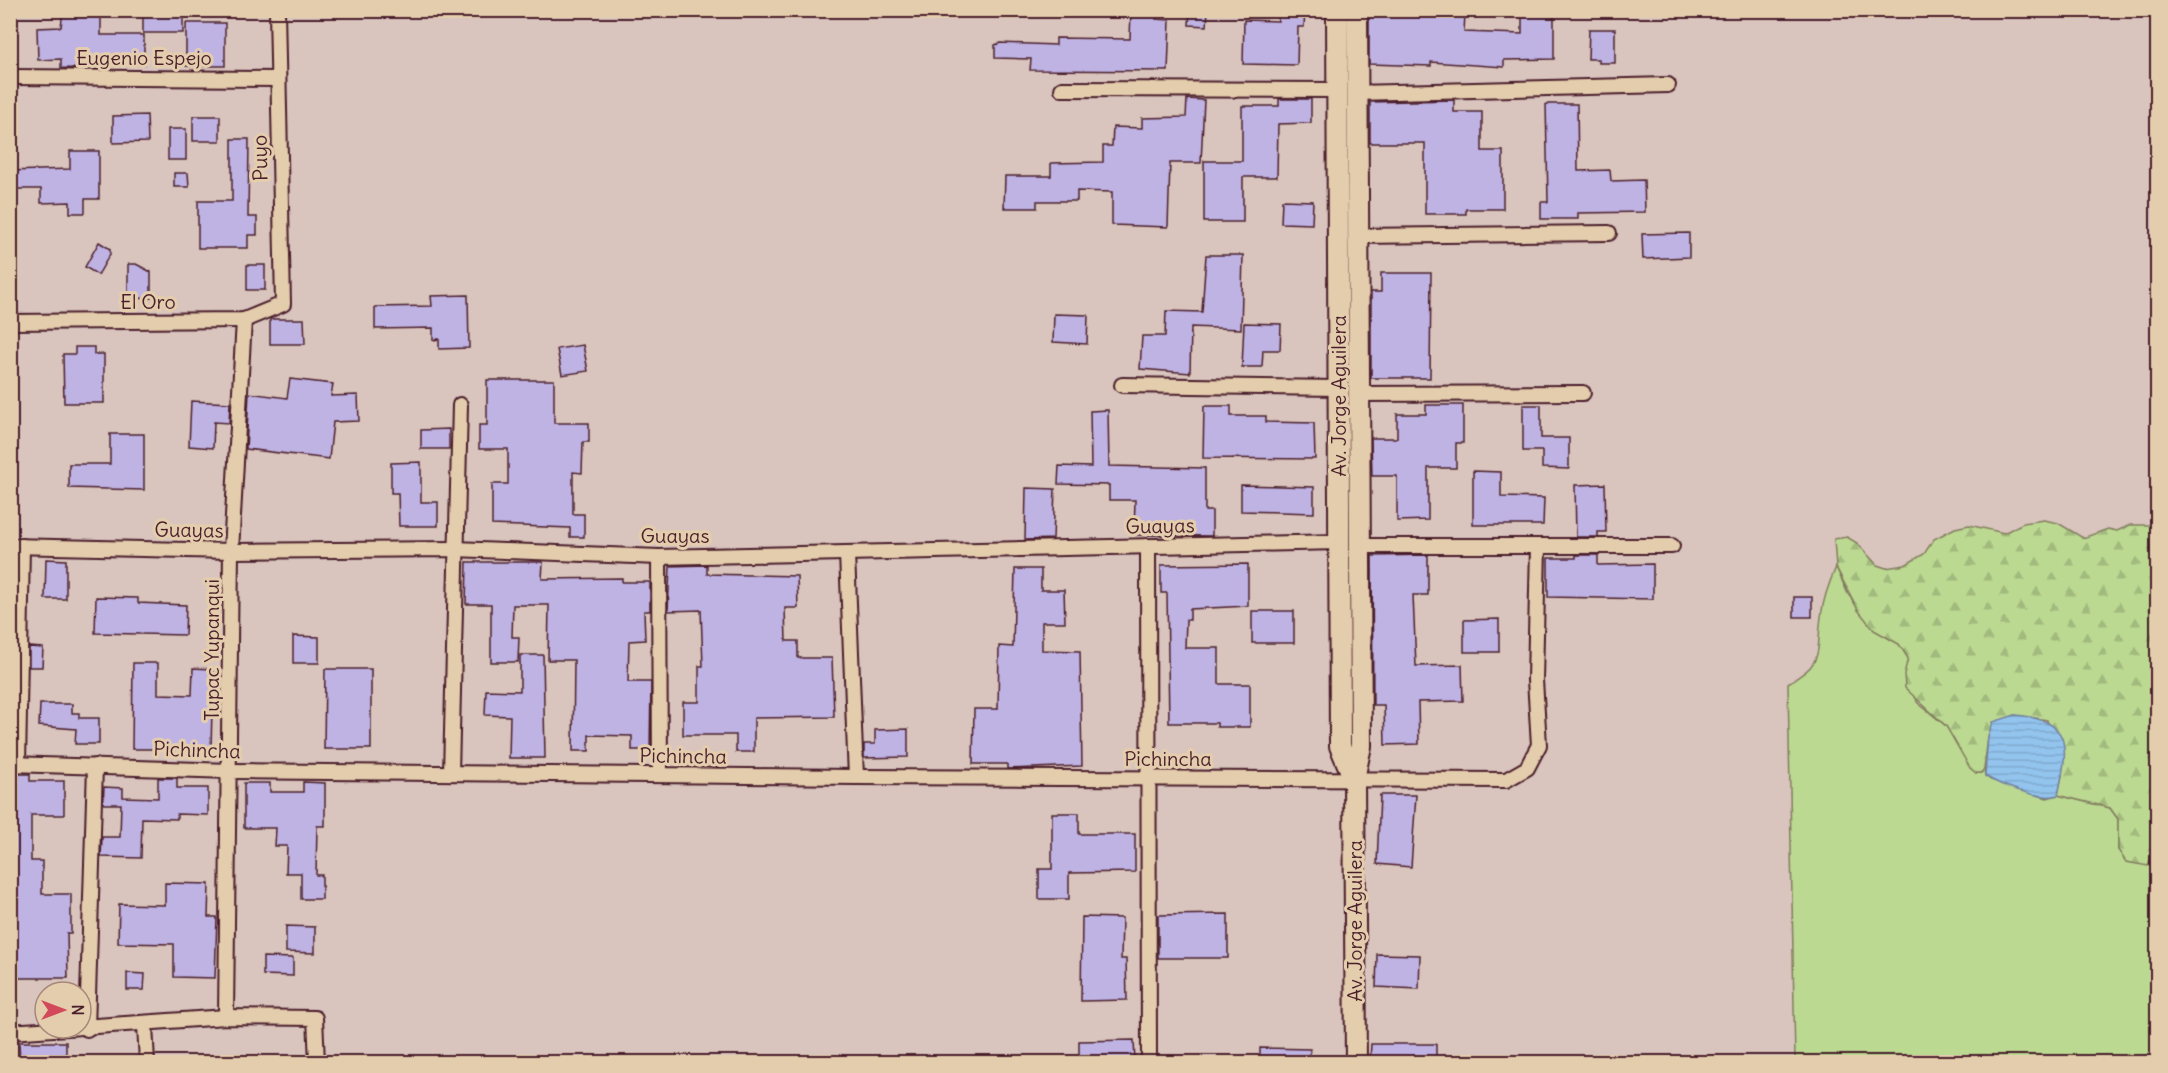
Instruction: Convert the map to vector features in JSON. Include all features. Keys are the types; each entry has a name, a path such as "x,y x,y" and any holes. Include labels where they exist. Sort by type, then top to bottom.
{"street":[{"name":"Puyo","path":"277,10 283,304"},
{"name":"Av. Jorge Aguilera","path":"1337,10 1335,90 1340,747 1354,779"},
{"name":"Av. Jorge Aguilera","path":"1356,1062 1354,779 1361,746 1357,10"},
{"name":"Eugenio Espejo","path":"10,77 277,79"},
{"path":"1356,93 1668,85"},
{"path":"1062,89 1335,90"},
{"path":"1357,236 1609,232"},
{"name":"El Oro","path":"10,322 244,320 283,304"},
{"name":"Tupac Yupanqui","path":"226,1017 231,771 231,551 244,320"},
{"path":"1122,385 1339,387"},
{"path":"1358,394 1583,393"},
{"path":"451,773 460,405"},
{"name":"Guayas","path":"16,546 231,551 455,549 659,556 847,554 1339,542"},
{"path":"14,764 16,546"},
{"path":"1148,546 1149,1062"},
{"path":"1360,546 1672,546"},
{"name":"Pichincha","path":"14,764 231,771 1506,780 1521,774 1533,762 1539,736 1535,680 1538,546"},
{"path":"847,554 856,777"},
{"path":"659,556 660,775"},
{"path":"88,980 95,766"},
{"path":"93,1028 226,1017 315,1018 317,1062"},
{"path":"145,1024 147,1062"},
{"path":"10,1032 33,1031"}],"green space":[{"path":"2044,520 2058,523 2083,538 2108,529 2117,531 2130,525 2157,525 2158,838 2148,866 2126,862 2118,850 2118,819 2110,808 2058,795 2062,775 2047,720 2015,715 1988,737 1984,769 1981,773 1976,773 1970,768 1946,726 1905,688 1904,674 1908,658 1899,644 1874,630 1858,610 1836,567 1834,539 1847,537 1857,543 1877,565 1886,568 1905,565 1924,554 1934,539 1955,528 1969,525 2004,533 2023,523"},
{"path":"1836,567 1848,594 1874,630 1899,644 1908,658 1917,702 1946,726 1976,773 1981,773 1984,769 1985,776 1991,780 2047,798 2058,795 2110,808 2118,819 2118,850 2151,860 2157,838 2157,1062 1795,1062 1788,683 1808,669 1816,656 1823,604"}],"water":[{"path":"2015,715 2048,723 2057,730 2062,739 2064,763 2058,795 2032,794 2010,788 1985,776 1988,737 1993,722"}],"building":[{"path":"63,10 101,10 101,35 144,35 144,64 107,64 107,69 61,68 61,59 38,60 37,28 61,27"},
{"path":"143,10 183,10 183,33 143,33"},
{"path":"1131,10 1156,12 1156,19 1170,20 1168,71 1030,70 1031,59 995,58 995,45 1000,43 1056,45 1056,38 1130,39"},
{"path":"1190,10 1208,10 1207,26 1189,25"},
{"path":"1278,10 1305,10 1304,27 1298,27 1297,65 1243,64 1244,20 1278,21"},
{"path":"1369,10 1428,10 1428,13 1465,14 1464,32 1522,34 1522,15 1554,15 1554,59 1504,60 1504,67 1431,62 1431,66 1369,64"},
{"path":"186,23 225,23 225,66 186,66"},
{"path":"1589,29 1615,29 1615,63 1599,63 1599,59 1588,59"},
{"path":"1187,99 1204,100 1201,163 1170,163 1168,227 1112,225 1112,192 1077,191 1077,201 1037,201 1037,208 1004,208 1005,176 1051,176 1051,163 1103,162 1103,146 1112,146 1113,127 1142,128 1142,118 1186,117"},
{"path":"1279,99 1311,99 1311,123 1278,124 1277,177 1243,177 1243,222 1204,222 1204,161 1242,161 1242,106 1279,106"},
{"path":"1454,100 1454,112 1482,112 1482,151 1503,151 1503,209 1466,209 1466,214 1425,214 1425,143 1370,143 1370,102"},
{"path":"1546,104 1577,104 1578,171 1610,170 1611,181 1644,180 1645,212 1578,213 1578,219 1541,219 1541,202 1548,202"},
{"path":"147,115 148,142 113,143 113,116"},
{"path":"193,116 220,116 220,141 193,141"},
{"path":"168,129 186,129 186,160 168,160"},
{"path":"232,139 249,139 248,217 257,217 257,235 248,235 248,248 198,248 198,201 232,201"},
{"path":"70,151 99,151 99,199 85,199 85,213 70,213 70,202 41,203 41,189 10,189 10,171 70,169"},
{"path":"174,173 188,173 189,187 174,187"},
{"path":"1282,200 1313,201 1312,224 1281,223"},
{"path":"1689,233 1689,257 1643,259 1642,234"},
{"path":"99,242 110,249 110,254 98,275 85,267"},
{"path":"1206,255 1243,255 1241,329 1191,327 1190,373 1140,369 1142,336 1165,336 1166,311 1202,312"},
{"path":"128,264 136,264 151,272 151,298 128,299"},
{"path":"247,265 265,265 265,290 247,290"},
{"path":"1381,273 1431,273 1430,378 1371,378 1371,292 1381,292"},
{"path":"468,295 469,348 439,349 439,339 433,340 433,328 375,329 375,307 432,306 431,296"},
{"path":"1054,314 1088,315 1087,344 1053,342"},
{"path":"270,319 304,319 305,344 270,344"},
{"path":"1244,323 1281,324 1280,350 1263,350 1262,367 1242,367"},
{"path":"583,345 588,371 562,375 557,349"},
{"path":"75,347 94,347 94,354 104,354 104,403 64,403 63,354 75,354"},
{"path":"290,379 333,384 331,396 358,395 359,421 333,422 329,459 246,449 249,393 287,398"},
{"path":"487,380 554,380 554,423 589,423 589,442 583,442 582,473 573,472 573,514 584,514 584,537 570,537 570,528 492,525 492,484 508,484 508,449 479,449 479,425 487,425"},
{"path":"191,401 230,403 229,423 214,422 213,448 189,446"},
{"path":"1426,405 1463,405 1463,443 1456,443 1456,468 1428,468 1428,520 1397,521 1397,476 1372,476 1371,438 1397,438 1397,414 1426,414"},
{"path":"1523,405 1541,405 1541,438 1569,438 1569,469 1542,468 1542,451 1523,451"},
{"path":"1204,406 1231,406 1231,416 1266,416 1266,422 1314,423 1315,459 1203,458"},
{"path":"1108,410 1109,466 1205,468 1205,511 1212,511 1212,536 1134,535 1135,500 1109,500 1109,485 1058,484 1059,466 1091,467 1090,411"},
{"path":"449,429 449,449 421,449 421,430"},
{"path":"110,434 144,434 144,490 69,488 69,464 110,464"},
{"path":"421,462 421,502 438,502 438,526 399,526 398,493 391,493 391,463"},
{"path":"1473,471 1501,472 1501,497 1544,498 1543,525 1473,525"},
{"path":"1605,484 1606,532 1598,532 1598,537 1576,537 1575,485"},
{"path":"1241,485 1314,487 1314,513 1241,511"},
{"path":"1026,488 1055,489 1053,539 1025,540"},
{"path":"1428,555 1428,595 1413,595 1416,666 1462,665 1463,701 1418,702 1419,744 1385,745 1384,705 1373,705 1372,556"},
{"path":"1576,555 1598,555 1598,565 1653,564 1653,599 1548,597 1548,558 1576,558"},
{"path":"46,559 66,560 66,599 45,599"},
{"path":"467,562 543,562 542,579 622,578 622,582 650,582 650,611 644,611 645,640 629,641 628,682 651,682 650,750 632,750 632,736 589,735 589,751 573,751 574,660 548,660 549,605 513,605 512,637 519,637 518,662 491,662 491,604 466,604"},
{"path":"1248,564 1248,606 1190,609 1190,620 1186,620 1185,648 1219,648 1219,684 1250,684 1250,727 1217,727 1217,723 1169,723 1167,593 1161,593 1161,565"},
{"path":"707,565 707,574 797,576 798,608 785,608 786,641 798,641 798,658 832,658 834,717 754,718 754,752 736,752 736,735 683,735 683,702 699,702 699,666 703,666 701,610 668,611 670,566"},
{"path":"1015,569 1041,569 1041,590 1064,590 1065,622 1042,622 1042,650 1080,651 1082,766 1007,769 1007,764 973,764 974,709 998,709 999,646 1013,647"},
{"path":"96,597 138,598 138,603 186,605 185,635 95,633"},
{"path":"1794,597 1812,597 1812,617 1794,617"},
{"path":"1252,611 1294,611 1294,643 1252,643"},
{"path":"1499,619 1499,652 1464,652 1464,620"},
{"path":"293,636 319,637 319,663 293,663"},
{"path":"29,647 43,648 42,667 29,667"},
{"path":"520,655 543,655 545,758 509,758 510,716 485,715 486,690 520,691"},
{"path":"133,663 158,663 158,694 192,695 193,668 213,669 211,749 132,749"},
{"path":"325,669 371,669 371,749 324,749"},
{"path":"40,704 72,704 72,713 79,713 79,718 99,718 99,744 75,744 76,729 39,726"},
{"path":"908,729 908,757 864,758 864,744 875,744 875,730"},
{"path":"10,774 30,774 30,781 64,781 64,815 31,815 31,861 42,861 42,894 71,894 71,933 67,933 68,978 10,978"},
{"path":"158,778 177,778 177,788 208,788 208,815 177,814 177,819 142,818 141,858 101,857 102,837 120,837 121,804 103,804 104,787 123,788 123,797 158,798"},
{"path":"303,782 325,783 325,826 317,826 316,875 322,875 322,899 301,899 301,873 286,873 287,846 275,846 276,828 244,828 244,783 270,783 270,792 303,792"},
{"path":"1380,795 1416,795 1411,867 1377,864"},
{"path":"1052,813 1079,813 1079,834 1135,834 1135,872 1069,873 1069,899 1039,899 1039,869 1052,869"},
{"path":"165,883 209,884 208,917 217,917 215,978 174,977 174,944 118,943 119,904 165,905"},
{"path":"1228,914 1228,958 1158,958 1158,915"},
{"path":"1082,917 1122,918 1121,959 1126,959 1127,1000 1081,1001"},
{"path":"286,926 315,927 315,953 286,952"},
{"path":"1377,954 1420,955 1419,989 1376,987"},
{"path":"263,957 293,958 293,976 263,975"},
{"path":"127,973 145,974 144,990 127,990"},
{"path":"1134,1040 1135,1062 1079,1062 1079,1041"},
{"path":"19,1042 66,1042 66,1062 20,1062"},
{"path":"1371,1044 1436,1044 1436,1062 1370,1062"},
{"path":"1260,1048 1310,1049 1310,1062 1260,1062"}]}
